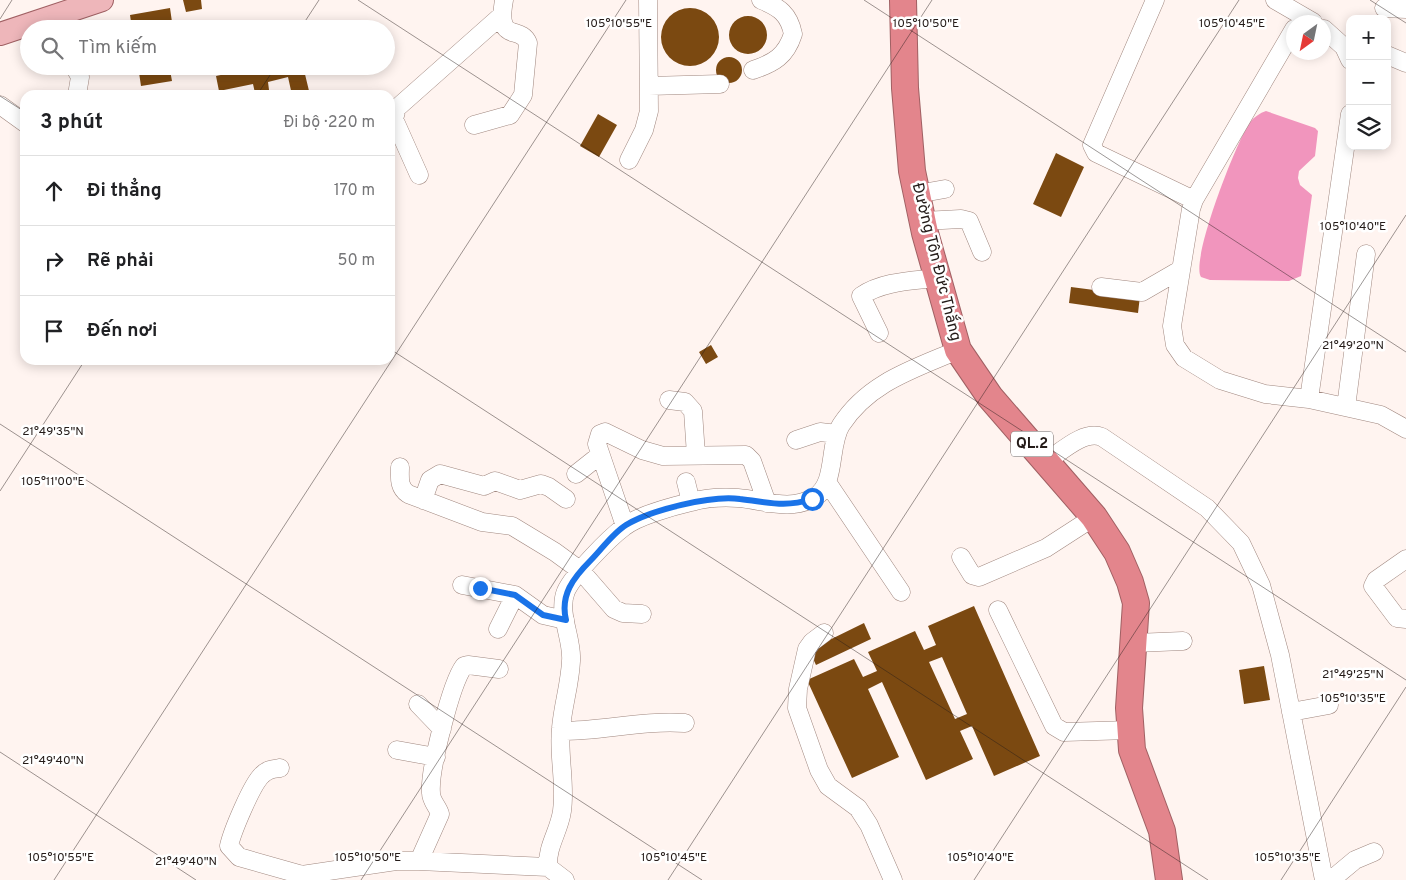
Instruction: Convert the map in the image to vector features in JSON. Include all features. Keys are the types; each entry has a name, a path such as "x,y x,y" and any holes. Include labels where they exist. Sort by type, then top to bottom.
{"highway":[{"name":"Đường Tôn Đức Thắng","path":"903,0 905,88 912,171 922,221 958,350 990,397 1094,517 1118,552 1130,582 1136,602 1130,730 1132,750 1162,831 1168,880"}],"main road":[{"path":"42,20 102,0"},
{"path":"0,34 20,27"}],"street":[{"path":"629,160 644,130 649,112 648,0"},
{"path":"753,70 772,64 782,56 793,34 786,14 761,0"},
{"path":"1155,0 1092,144 1096,153 1194,200"},
{"path":"1282,2 1294,15"},
{"path":"474,125 510,115 524,95 527,40 506,28 503,7"},
{"path":"395,115 397,108 503,7"},
{"path":"1384,9 1406,9"},
{"path":"1331,34 1346,45"},
{"path":"1286,47 1194,200 1180,270 1172,326 1175,345 1184,358 1220,380 1265,394 1309,399 1381,415 1406,429"},
{"path":"1391,57 1406,63"},
{"path":"78,90 79,75"},
{"path":"649,86 720,84"},
{"path":"0,105 20,119"},
{"path":"395,121 419,175"},
{"path":"1309,399 1346,142"},
{"path":"917,194 945,190"},
{"path":"922,221 961,219 969,221 982,252"},
{"path":"1346,407 1366,254"},
{"path":"1101,287 1142,292 1180,270"},
{"path":"879,333 862,296 872,289 891,284 937,278"},
{"path":"548,867 548,850 557,836 562,807 561,731 572,651 564,598 581,571 625,526 691,502 718,498 739,498 767,503 788,504 812,499 822,493 827,482 837,434 855,406 882,383 902,372 958,350"},
{"path":"669,400 685,402 693,411 696,455"},
{"path":"625,526 600,455 598,439 605,432 650,453 663,456 746,455 752,461 767,503"},
{"path":"796,440 820,432 837,434"},
{"path":"1047,461 1085,436 1094,434 1102,437 1207,508 1241,543 1261,585 1280,655 1324,880"},
{"path":"576,474 600,455"},
{"path":"400,467 402,490 482,522 512,526 555,552 581,571 614,609 623,613 642,614"},
{"path":"423,500 428,484 440,474 484,486 495,481 520,490 541,484 566,500"},
{"path":"686,482 691,502"},
{"path":"827,482 901,592"},
{"path":"961,557 972,575 979,577 1046,548 1094,517"},
{"path":"1406,559 1376,580 1374,586 1397,618 1406,619"},
{"path":"462,585 515,595 543,615 566,620"},
{"path":"498,629 515,595"},
{"path":"998,610 1054,726 1064,732 1130,730"},
{"path":"824,634 812,642 807,649 798,689 797,708 819,770 828,786 858,808 870,825 893,880"},
{"path":"1135,643 1183,641"},
{"path":"418,861 440,814 430,791 442,728 458,676 464,666 473,665 499,668"},
{"path":"418,704 442,728"},
{"path":"1291,712 1329,705"},
{"path":"561,731 619,728 658,721 685,723"},
{"path":"397,750 436,758"},
{"path":"280,768 268,770 261,776 248,797 230,842 229,846 234,854 244,859 308,875 396,861 548,867 566,880"},
{"path":"1331,880 1354,860 1374,852"}],"shaded area":[{"path":"1266,111 1315,128 1318,131 1315,156 1299,171 1298,178 1300,185 1312,195 1301,276 1289,281 1210,280 1201,277 1199,266 1208,225 1235,151 1250,122 1257,115"}],"building":[{"path":"183,0 201,0 202,9 186,12"},
{"path":"170,8 172,20 131,20 130,15"},
{"path":"690,8 701,10 714,21 719,37 717,48 706,61 690,66 679,64 666,53 661,37 663,26 674,13"},
{"path":"748,16 761,22 767,35 761,48 748,54 735,48 729,35 735,22"},
{"path":"729,57 738,61 742,70 738,79 729,83 720,79 716,70 720,61"},
{"path":"139,75 171,75 172,81 141,86"},
{"path":"305,75 309,90 291,90 288,77 268,82 269,90 254,90 253,84 219,90 216,76"},
{"path":"598,114 617,125 599,157 580,146"},
{"path":"1056,153 1084,167 1061,217 1033,204"},
{"path":"1071,287 1140,296 1138,313 1069,303"},
{"path":"711,345 718,357 706,364 699,352"},
{"path":"974,606 1040,756 994,776 972,726 960,731 973,759 926,780 882,682 868,689 899,757 852,778 807,680 854,659 863,677 877,671 868,652 915,631 924,650 936,645 928,626","holes":["942,657 967,714 955,719 929,662"]},
{"path":"864,623 871,639 816,665 809,650"},
{"path":"1264,666 1270,700 1244,704 1239,670"}],"route":[{"path":"480,588 515,595 543,615 566,620 564,598 567,590 581,571 625,526 691,502 718,498 739,498 779,505 812,499"}]}
